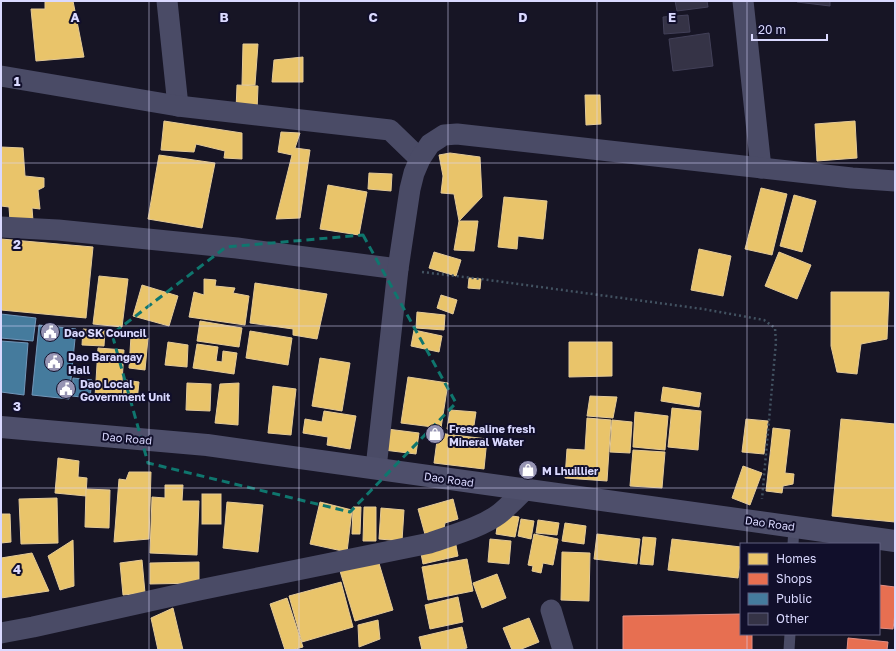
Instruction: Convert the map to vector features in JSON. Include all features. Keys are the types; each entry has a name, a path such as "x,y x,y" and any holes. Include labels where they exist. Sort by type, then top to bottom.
{"street":[{"path":"167,1 178,106"},
{"path":"743,1 760,168"},
{"path":"1,76 178,106 390,130 420,159"},
{"path":"376,468 398,269 410,189 414,173 420,159 430,144 444,136 457,134 852,178 895,181"},
{"path":"1,227 58,230 237,248 398,269"},
{"name":"Dao Road","path":"1,427 207,445 760,522 793,536 895,541"},
{"path":"1,633 199,590 430,543 484,523 498,515 526,489"},
{"path":"551,610 562,650"}],"lane":[{"path":"789,650 790,635"}],"path":[{"path":"398,269 696,308 764,320 775,328 776,342 760,522"}],"highlighted area":[{"path":"363,235 456,403 350,512 148,463 112,334 226,247"}],"building: Homes":[{"path":"45,1 73,1 84,57 36,61 31,9 45,9"},
{"path":"243,44 258,44 255,85 242,85"},
{"path":"303,57 303,82 272,82 274,60"},
{"path":"237,85 258,86 257,111 236,110"},
{"path":"585,95 600,95 601,124 586,125"},
{"path":"164,121 242,133 242,159 224,158 225,151 196,144 194,152 161,150"},
{"path":"855,121 857,158 817,161 815,124"},
{"path":"281,132 300,133 295,148 310,150 300,218 276,219 292,155 278,152"},
{"path":"1,147 23,148 25,176 44,178 44,187 38,190 40,209 32,208 33,221 10,221 9,207 1,206"},
{"path":"450,153 480,157 482,197 459,221 454,194 441,193 443,176 439,155"},
{"path":"159,155 215,163 202,228 148,219"},
{"path":"369,173 392,174 391,191 368,189"},
{"path":"328,185 367,192 359,235 320,229"},
{"path":"761,188 787,194 772,255 745,249"},
{"path":"794,195 816,201 802,252 780,246"},
{"path":"504,197 547,201 543,239 518,236 517,249 498,247"},
{"path":"459,221 478,221 474,251 454,250"},
{"path":"1,239 93,247 86,318 1,310"},
{"path":"699,249 731,256 723,296 691,290"},
{"path":"434,252 461,260 456,276 429,268"},
{"path":"779,252 811,265 797,299 765,286"},
{"path":"99,276 128,279 122,327 93,324"},
{"path":"469,278 481,279 480,289 468,288"},
{"path":"204,279 216,280 215,286 235,288 233,293 249,296 245,325 189,317 194,292 204,295"},
{"path":"255,283 327,294 317,339 293,335 293,329 250,323"},
{"path":"142,285 178,296 169,326 133,316"},
{"path":"831,292 889,292 887,339 861,344 857,374 837,372 831,346"},
{"path":"441,295 457,300 453,314 437,308"},
{"path":"417,312 445,315 444,330 416,328"},
{"path":"200,321 242,328 239,347 197,341"},
{"path":"83,329 105,331 104,346 82,345"},
{"path":"414,330 442,336 439,352 411,346"},
{"path":"250,331 292,338 288,365 246,358"},
{"path":"131,336 148,338 145,370 129,368"},
{"path":"168,342 188,345 187,367 165,365"},
{"path":"569,342 612,342 612,376 569,377"},
{"path":"197,344 218,347 216,361 222,362 223,351 237,353 234,374 193,368"},
{"path":"98,348 124,350 121,399 95,397"},
{"path":"320,358 350,363 342,411 312,406"},
{"path":"408,377 448,383 441,428 401,423"},
{"path":"125,380 139,382 137,401 123,400"},
{"path":"187,383 211,384 210,411 186,410"},
{"path":"239,383 238,425 215,423 220,384"},
{"path":"273,386 296,389 291,435 268,433"},
{"path":"663,387 701,393 699,407 661,401"},
{"path":"590,396 617,397 613,418 587,416"},
{"path":"672,408 701,411 698,450 668,447"},
{"path":"450,410 476,412 473,432 447,429"},
{"path":"324,411 356,416 350,449 327,445 328,437 303,433 305,419 322,422"},
{"path":"635,412 668,416 665,450 633,447"},
{"path":"587,418 611,420 607,481 565,478 567,449 585,450"},
{"path":"746,419 768,421 764,454 742,452"},
{"path":"841,419 895,424 895,522 832,516"},
{"path":"612,420 632,422 630,453 610,452"},
{"path":"773,428 790,430 785,473 794,474 793,484 783,486 782,493 766,491"},
{"path":"387,429 419,433 416,454 384,450"},
{"path":"438,433 487,439 484,469 434,463"},
{"path":"633,450 665,452 662,488 630,486"},
{"path":"58,458 79,461 78,477 87,478 86,496 55,493"},
{"path":"743,466 762,473 750,505 732,498"},
{"path":"129,472 151,472 149,539 114,542 119,479 126,480"},
{"path":"165,485 183,485 182,501 199,501 197,555 150,553 152,497 165,498"},
{"path":"86,489 110,490 109,528 85,527"},
{"path":"202,494 221,494 221,524 202,524"},
{"path":"57,498 58,543 21,544 19,499"},
{"path":"453,499 458,519 445,523 443,534 426,538 418,509"},
{"path":"227,502 263,505 258,552 223,548"},
{"path":"320,502 352,510 347,552 310,544"},
{"path":"353,507 361,507 360,534 352,534"},
{"path":"364,507 376,507 376,541 363,541"},
{"path":"381,508 404,510 402,541 379,539"},
{"path":"1,514 10,514 11,542 1,543"},
{"path":"499,514 519,517 515,537 496,534"},
{"path":"521,519 534,521 531,539 518,536"},
{"path":"538,520 559,523 557,535 536,533"},
{"path":"565,523 586,526 584,544 562,541"},
{"path":"534,534 558,539 553,565 543,563 541,573 532,571 533,566 528,565"},
{"path":"597,534 640,539 637,564 594,559"},
{"path":"643,537 656,538 653,565 640,564"},
{"path":"490,539 511,541 509,564 488,562"},
{"path":"672,539 740,547 738,578 668,570"},
{"path":"73,540 74,586 60,590 48,556"},
{"path":"455,540 458,556 423,564 420,548"},
{"path":"562,552 590,553 589,601 561,600"},
{"path":"32,553 49,591 1,598 1,558"},
{"path":"467,559 473,591 428,600 422,567"},
{"path":"142,560 145,593 123,595 120,563"},
{"path":"378,560 393,610 355,621 340,571"},
{"path":"199,562 199,583 150,584 150,563"},
{"path":"497,574 506,598 482,608 473,583"},
{"path":"341,582 353,627 302,642 289,596"},
{"path":"458,597 463,622 430,629 425,605"},
{"path":"287,598 303,647 292,650 285,650 270,604"},
{"path":"173,608 183,650 158,650 151,618"},
{"path":"529,618 539,642 519,650 512,650 503,628"},
{"path":"378,620 380,639 359,647 358,625"},
{"path":"462,627 467,648 458,650 422,650 419,637"}],"building: Shops":[{"path":"880,585 895,587 895,613 893,629 880,628"},
{"path":"740,614 740,635 752,635 752,650 623,650 623,616"},
{"path":"848,638 888,642 887,650 847,650"}],"building: Public":[{"path":"1,314 36,318 33,341 1,338"},
{"name":"Dao Barangay Hall","path":"39,325 76,329 69,399 32,395"},
{"path":"1,341 28,343 24,395 1,392"},
{"path":"73,378 92,380 90,398 72,396"}],"building: Other":[{"path":"675,1 707,1 708,7 677,11"},
{"path":"830,1 830,6 797,2"},
{"path":"688,15 690,32 664,34 663,17"},
{"path":"709,33 713,66 673,71 669,39"}],"place":[{"name":"Dao SK Council","path":"50,332"},
{"name":"Dao Barangay Hall","path":"54,362"},
{"name":"Dao Local Government Unit","path":"66,389"},
{"name":"Frescaline fresh Mineral Water","path":"435,434"},
{"name":"M Lhuillier","path":"528,470"}]}
